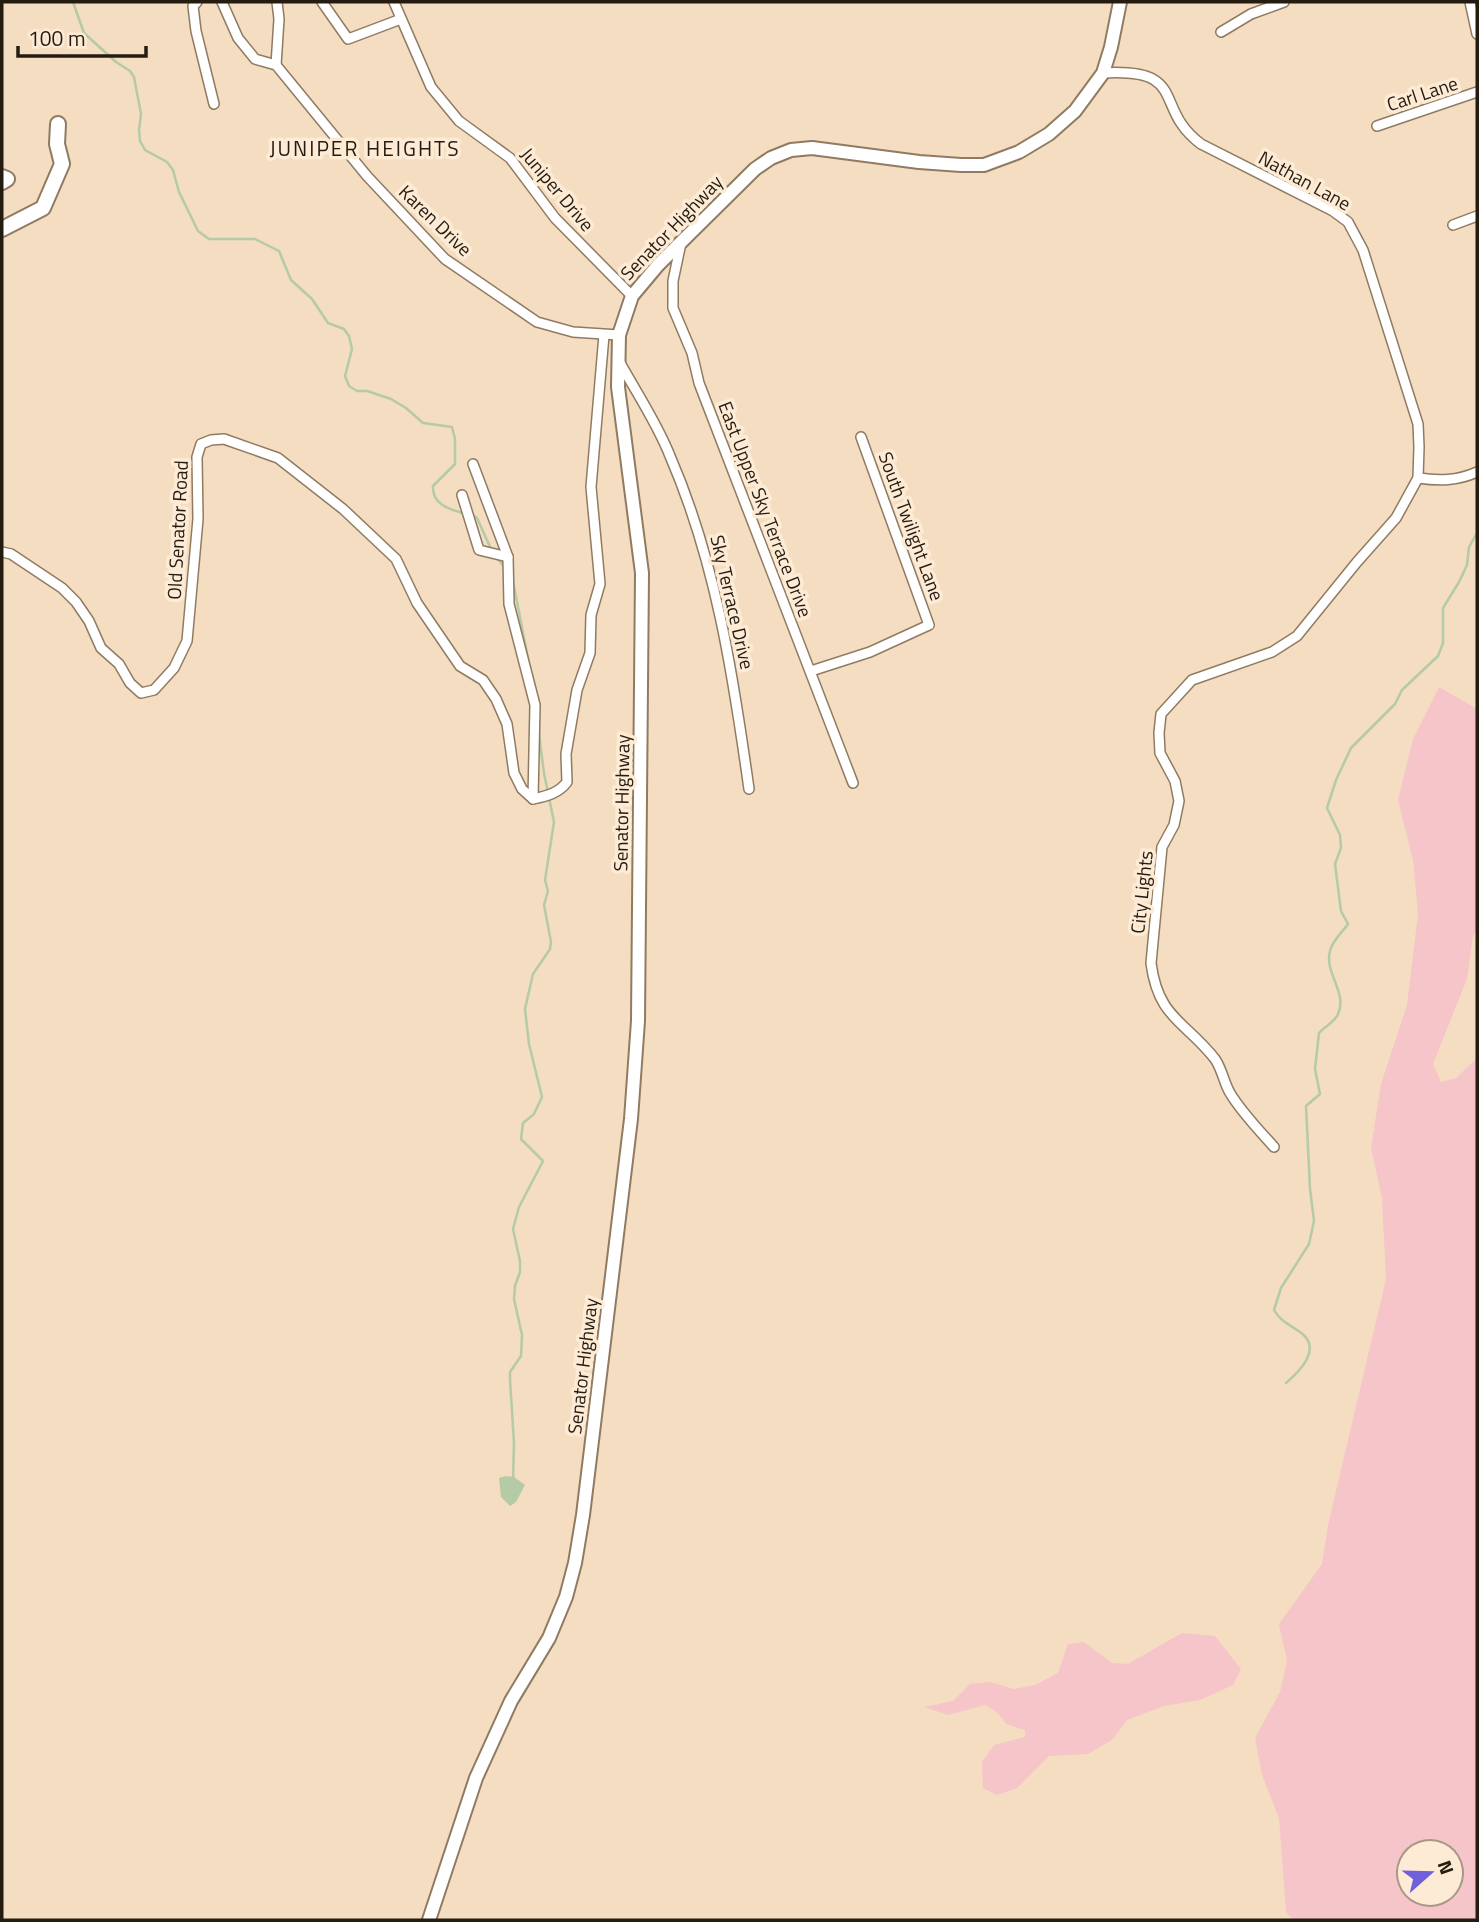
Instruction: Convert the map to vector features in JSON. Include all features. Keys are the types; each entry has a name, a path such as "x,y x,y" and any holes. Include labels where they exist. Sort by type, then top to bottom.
{"main road":[{"path":"2,229 43,208 62,164 57,144 58,124"},
{"path":"2,177 7,179 2,182"}],"street":[{"path":"197,2 193,6 196,31 214,104"},
{"name":"Karen Drive","path":"222,2 238,38 255,59 276,65 367,176 445,259 537,322 573,332 619,335"},
{"path":"276,65 279,19 277,2"},
{"path":"322,2 348,39 401,19"},
{"name":"Juniper Drive","path":"394,2 431,87 460,121 510,158 555,218 632,296"},
{"name":"Senator Highway","path":"429,1920 476,1778 511,1701 549,1638 566,1597 583,1515 631,1119 638,1021 642,573 618,387 617,357 619,335 632,296 755,169 771,158 791,150 812,148 919,162 984,165 1019,152 1049,134 1075,111 1103,73 1120,2"},
{"path":"1221,32 1251,14 1284,2"},
{"path":"1470,2 1477,34"},
{"name":"Nathan Lane","path":"1103,73 1128,72 1153,78 1163,86 1190,136 1348,222 1363,250 1418,425 1418,478"},
{"name":"Carl Lane","path":"1377,125 1477,92"},
{"path":"1453,225 1477,216"},
{"name":"East Upper Sky Terrace Drive","path":"681,243 673,281 673,308 692,353 699,383 853,783"},
{"path":"473,464 508,557 509,604 536,705 533,799 549,796 563,788 567,782 566,754 577,690 590,653 591,615 600,584 591,487 604,335"},
{"name":"Sky Terrace Drive","path":"617,357 670,454 707,555 732,670 749,789"},
{"name":"South Twilight Lane","path":"811,671 870,652 929,625 861,437"},
{"name":"Old Senator Road","path":"2,552 11,554 62,588 89,621 101,648 119,664 130,683 141,692 154,690 174,668 187,641 198,519 197,457 201,444 224,439 278,458 343,509 396,559 417,603 460,666 483,680 496,699 507,724 514,773 522,789 533,799"},
{"path":"1418,478 1455,480 1477,472"},
{"name":"City Lights","path":"1274,1147 1241,1110 1228,1090 1216,1061 1161,1002 1153,982 1152,963 1162,847 1174,825 1179,801 1175,780 1160,753 1161,714 1192,680 1272,652 1297,636 1396,518 1418,478"},
{"path":"462,495 479,550 508,557"}],"shaded area":[{"path":"1439,687 1477,709 1477,930 1473,936 1467,979 1433,1064 1441,1082 1456,1078 1477,1058 1477,1920 1293,1920 1286,1912 1279,1818 1262,1775 1255,1738 1280,1692 1287,1661 1279,1624 1322,1564 1328,1525 1386,1279 1382,1198 1371,1148 1381,1084 1407,1005 1418,914 1413,860 1398,800 1413,739"},
{"path":"514,1477 525,1485 516,1502 510,1506 501,1497 499,1478"},
{"path":"1182,1633 1215,1636 1241,1669 1233,1685 1200,1700 1164,1706 1127,1720 1112,1740 1088,1754 1049,1756 1017,1788 997,1795 983,1788 982,1762 994,1745 1025,1737 1025,1730 1006,1724 997,1712 985,1705 948,1715 924,1707 953,1701 970,1684 990,1682 1014,1689 1035,1685 1058,1673 1068,1644 1084,1642 1112,1663 1128,1664"}],"waterway":[{"path":"73,2 84,33 134,77 141,114 140,141 145,150 167,162 173,170 179,192 198,231 209,239 255,239 279,251 291,280 312,299 328,323 344,329 349,336 352,349 345,376 349,386 357,391 367,391 391,399 423,423 452,427 455,464 433,486 433,492 442,505 463,513"},
{"path":"470,513 477,518 491,549"},
{"path":"1286,1383 1303,1366 1309,1345 1307,1338 1282,1320 1274,1310 1281,1288 1309,1244 1314,1221 1306,1106 1320,1094 1315,1069 1319,1033 1335,1019 1340,1006 1330,967 1330,951 1348,924 1341,911 1335,864 1341,848 1340,835 1327,808 1351,748 1395,704 1402,690 1438,656 1443,643 1443,608 1467,565 1469,547 1477,533"},
{"path":"496,557 505,568"},
{"path":"512,576 530,669"},
{"path":"513,1480 510,1372 521,1356 522,1335 514,1299 520,1261 513,1229 519,1207 543,1161 521,1139 523,1123 534,1114 542,1097 529,1044 525,1009 533,974 550,949 551,942 544,905 548,891 545,880 554,822 538,727"}],"district":[{"name":"JUNIPER HEIGHTS","path":"365,148"}]}
